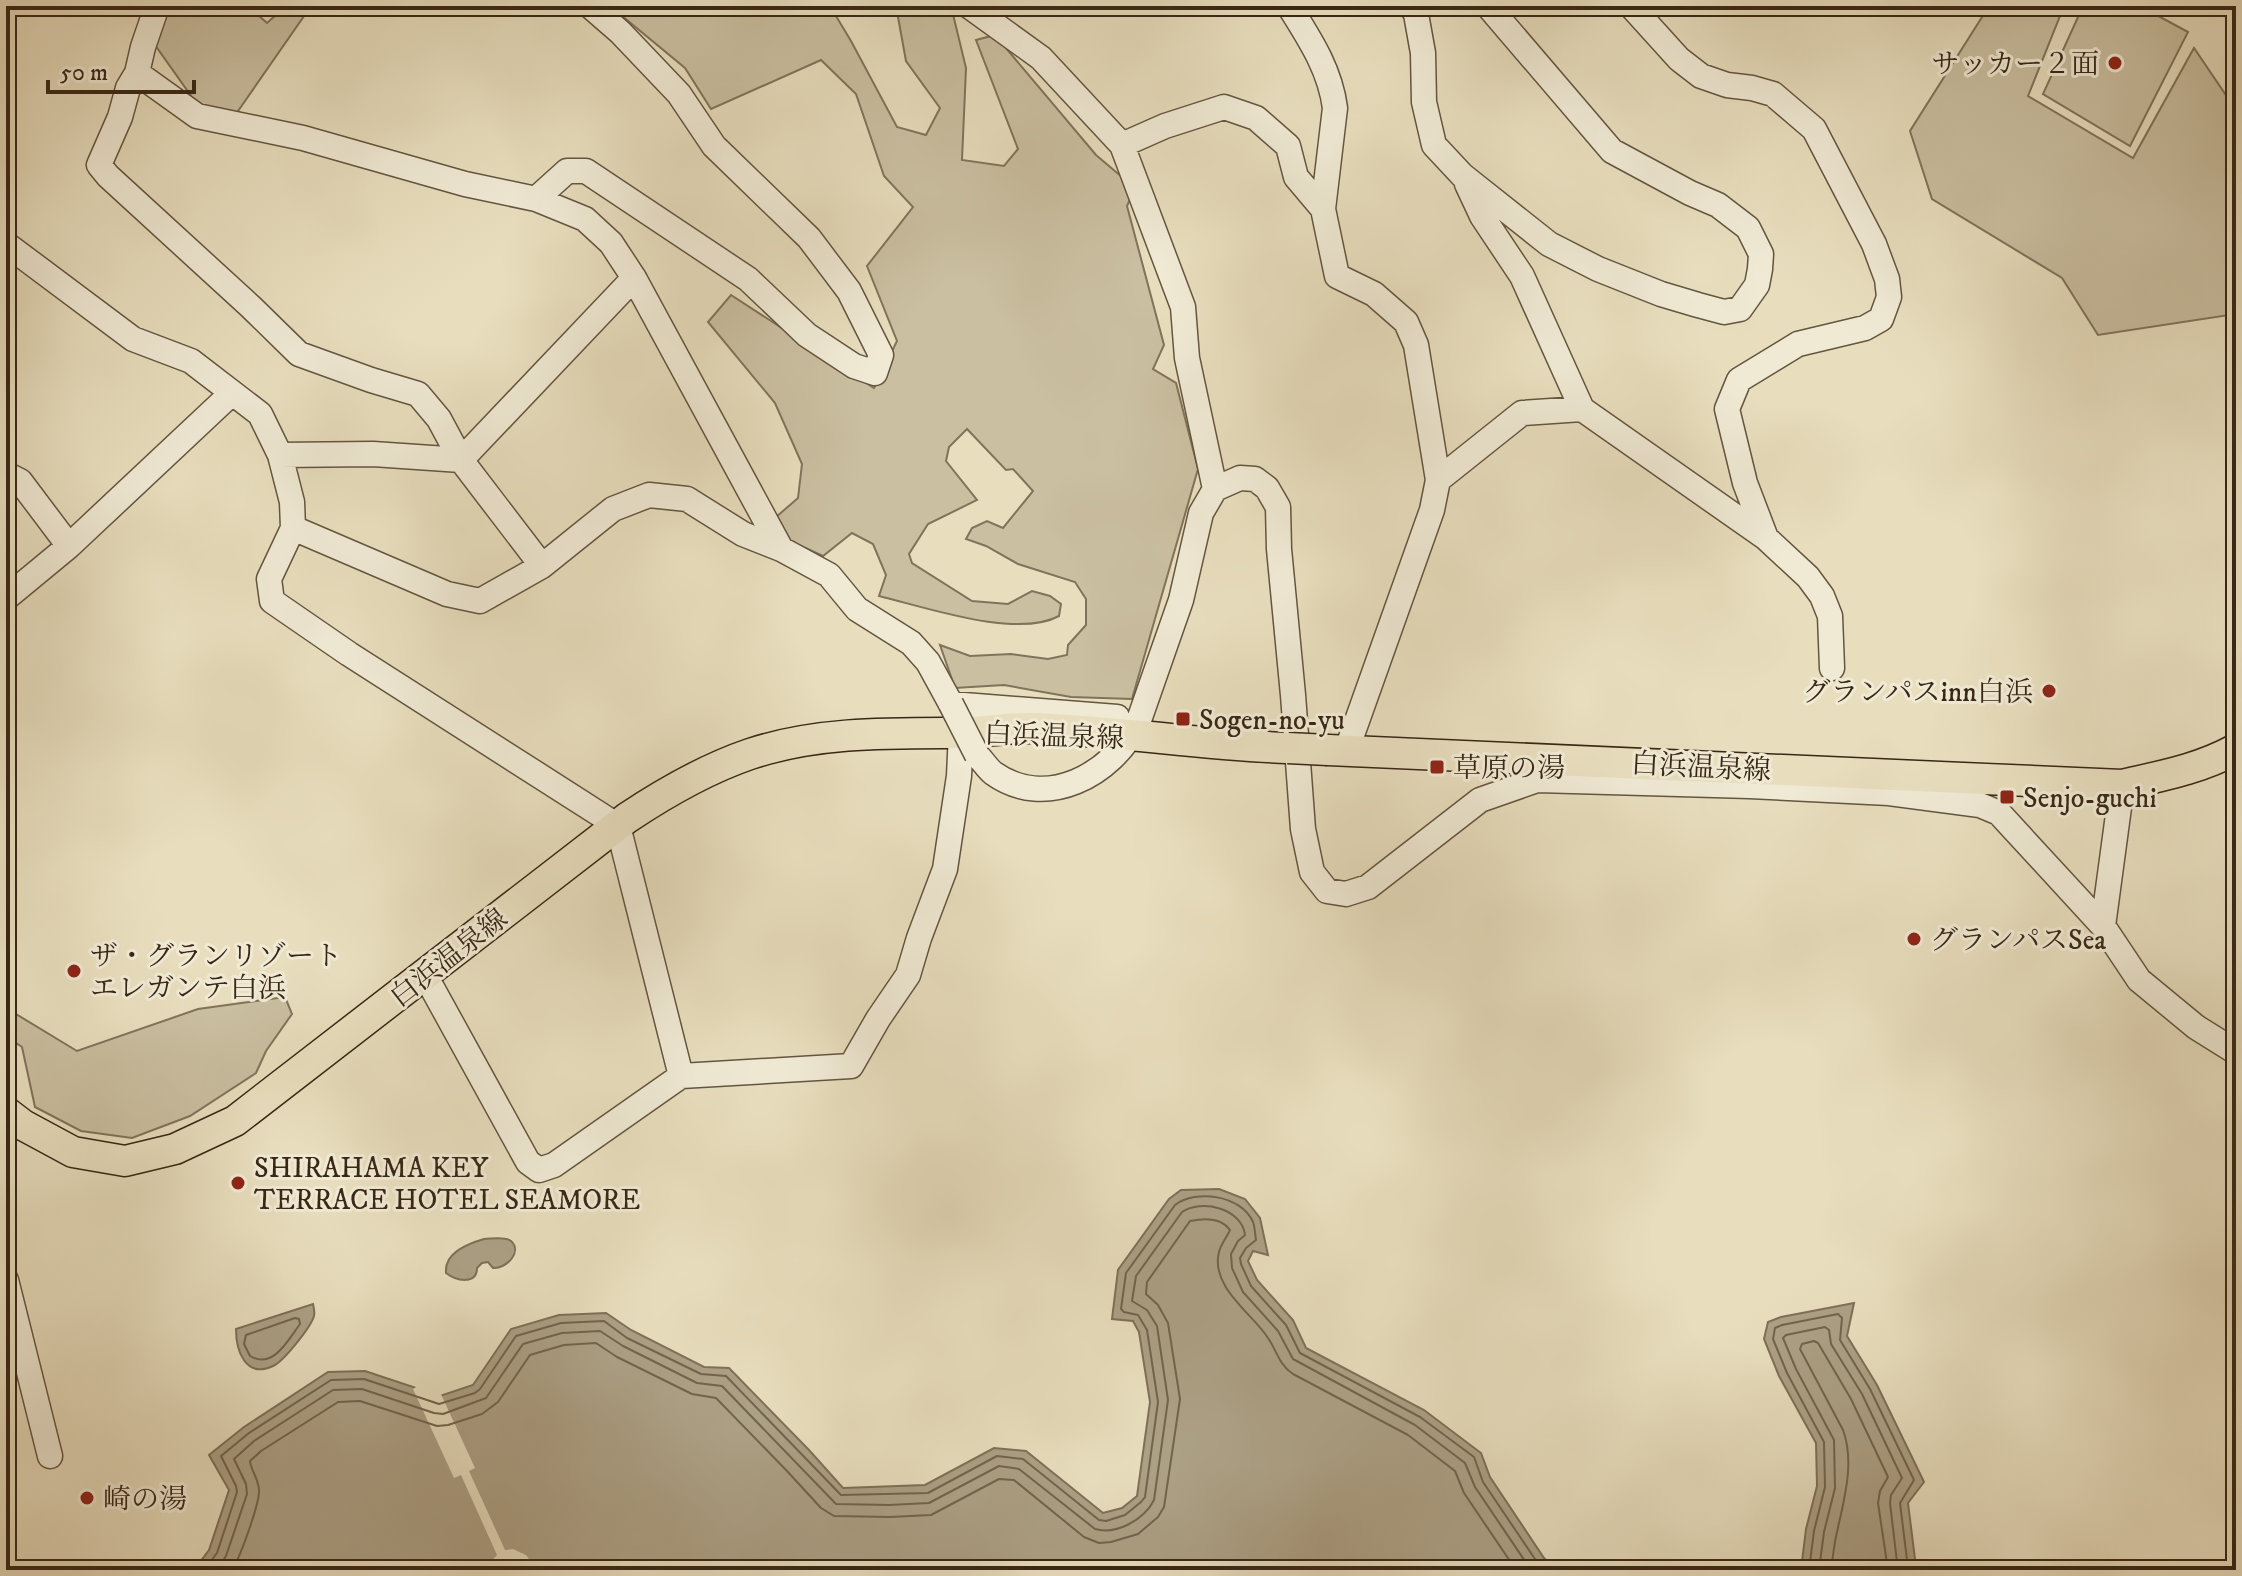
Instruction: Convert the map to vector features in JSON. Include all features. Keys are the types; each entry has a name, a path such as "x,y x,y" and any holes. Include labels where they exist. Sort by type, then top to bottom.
{"main road":[{"name":"白浜温泉線","path":"6,1112 23,1125 73,1152 125,1161 175,1149 235,1121 618,826 678,786 752,753 803,741 882,732 969,744 1031,728 1288,748 2122,785 2181,772 2236,749"}],"street":[{"path":"157,6 137,73 128,88 120,117 99,165 299,354 418,394 439,419 461,460 542,566"},
{"path":"536,199 567,171 586,171 748,279 807,335 854,366 875,373 881,355 849,291 809,238 714,146 679,94 620,32 590,6"},
{"path":"969,6 1041,58 1122,145 1183,307 1187,358 1215,489"},
{"path":"1289,6 1319,56 1333,92 1335,108 1323,209 1337,276 1374,294 1406,322 1416,345 1438,480 1432,510 1338,750"},
{"path":"1411,6 1416,14 1423,53 1424,102 1434,145 1462,175 1549,244 1598,269 1661,294 1724,312 1740,309 1757,285 1761,254 1748,228 1718,205 1612,151 1488,6"},
{"path":"1631,6 1679,59 1701,76 1727,85 1773,94 1814,129 1874,244 1887,279 1889,297 1881,319 1865,328 1798,344 1739,380 1727,409 1745,483 1766,538"},
{"path":"137,73 197,116 303,138 465,184 536,199 585,219 611,243 634,278 781,549"},
{"path":"1122,145 1165,126 1224,107 1256,118 1288,146 1296,177 1323,209"},
{"path":"1462,175 1482,216 1522,276 1582,409 1766,538 1808,577 1822,596 1830,616 1832,668"},
{"path":"6,244 133,339 191,361 260,414 280,455 292,502 293,528 269,579 272,601 349,654 618,826 681,1076"},
{"path":"461,460 634,278"},
{"path":"6,598 69,546 232,393"},
{"path":"1438,480 1522,413 1582,409"},
{"path":"280,455 373,454 461,460"},
{"path":"6,474 20,481 69,546"},
{"path":"293,528 447,594 480,601 542,566 613,509 649,495 687,499 743,534 781,549 829,575 857,609 911,643 928,662 969,744 992,772 1010,782 1050,789 1068,786 1100,768 1138,723 1181,600 1201,513 1215,489 1240,478 1255,479 1267,488 1278,507 1303,829 1312,872 1327,891 1346,894 1368,887 1480,800 1537,780 1889,793 1980,805 1999,813 2103,926 2139,980 2196,1027 2236,1052"},
{"path":"951,704 1117,717 1128,736"},
{"path":"425,975 528,1162 539,1170 554,1165 681,1076 851,1066 908,975 945,869 959,776 969,744"},
{"path":"2103,926 2122,785"},
{"path":"6,1280 50,1456"}],"shaded area":[{"path":"140,6 248,6 267,23 286,6 311,6 236,114 199,107 155,45"},
{"path":"610,6 830,6 897,127 926,135 940,108 906,61 896,6 951,6 966,68 962,160 1004,166 1018,149 976,40 995,35 1096,155 1135,188 1127,206 1164,345 1153,369 1176,383 1198,469 1132,699 1071,697 1004,685 955,688 940,645 970,656 1011,654 1048,659 1067,655 1068,645 1086,625 1086,599 1075,582 1018,564 966,539 972,528 987,521 1003,528 1033,491 1013,469 1006,470 967,429 949,447 946,461 977,500 928,524 909,554 912,563 972,601 1008,604 1032,591 1050,596 1061,604 1059,616 1041,622 996,623 879,596 886,575 873,544 852,533 823,556 790,541 775,518 798,498 802,464 775,403 708,322 731,295 874,388 897,341 867,266 913,207 884,176 856,94 821,60 711,109 685,68"},
{"path":"1989,6 2064,6 2028,96 2133,158 2194,48 2236,110 2236,314 2098,335 2062,278 1932,199 1910,131"},
{"name":"サッカー２面","path":"2083,6 2140,6 2188,32 2130,146 2043,94"},
{"path":"285,997 292,1014 266,1051 256,1073 190,1116 132,1138 81,1131 35,1107 22,1047 6,1036 6,1006 77,1051 198,1009"}],"water":[{"path":"1219,1189 1245,1199 1260,1218 1268,1255 1253,1251 1248,1261 1257,1280 1293,1320 1306,1348 1424,1410 1481,1453 1490,1477 1544,1558 1556,1570 194,1570 209,1550 229,1490 209,1455 244,1427 328,1372 365,1371 440,1396 473,1385 511,1329 559,1315 606,1313 631,1330 704,1367 729,1368 843,1488 925,1485 994,1448 1026,1451 1103,1513 1122,1508 1137,1496 1150,1402 1139,1332 1133,1321 1112,1319 1118,1270 1169,1199 1181,1190"},
{"path":"484,1239 508,1239 514,1245 514,1255 498,1268 493,1268 488,1262 482,1263 470,1279 455,1278 446,1273 446,1266 453,1255"},
{"path":"1854,1303 1847,1336 1877,1385 1924,1482 1908,1503 1915,1559 1922,1570 1801,1570 1806,1529 1817,1486 1816,1443 1779,1376 1764,1339 1768,1322"},
{"path":"313,1304 312,1321 278,1363 263,1369 249,1366 240,1353 236,1329"}],"pier":[{"path":"419,1385 440,1392 475,1468 469,1471 505,1550 513,1549 526,1555 533,1570 488,1570 488,1565 497,1555 461,1475 454,1478 413,1389"}],"place":[{"name":"サッカー２面","path":"2115,63"},
{"name":"グランパスinn白浜","path":"2049,691"},
{"name":"Sogen-no-yu","path":"1183,719"},
{"name":"草原の湯","path":"1437,767"},
{"name":"Senjo-guchi","path":"2007,797"},
{"name":"グランパスSea","path":"1914,939"},
{"name":"ザ・グランリゾート エレガンテ白浜","path":"74,971"},
{"name":"SHIRAHAMA KEY TERRACE HOTEL SEAMORE","path":"238,1183"},
{"name":"崎の湯","path":"87,1498"}]}
